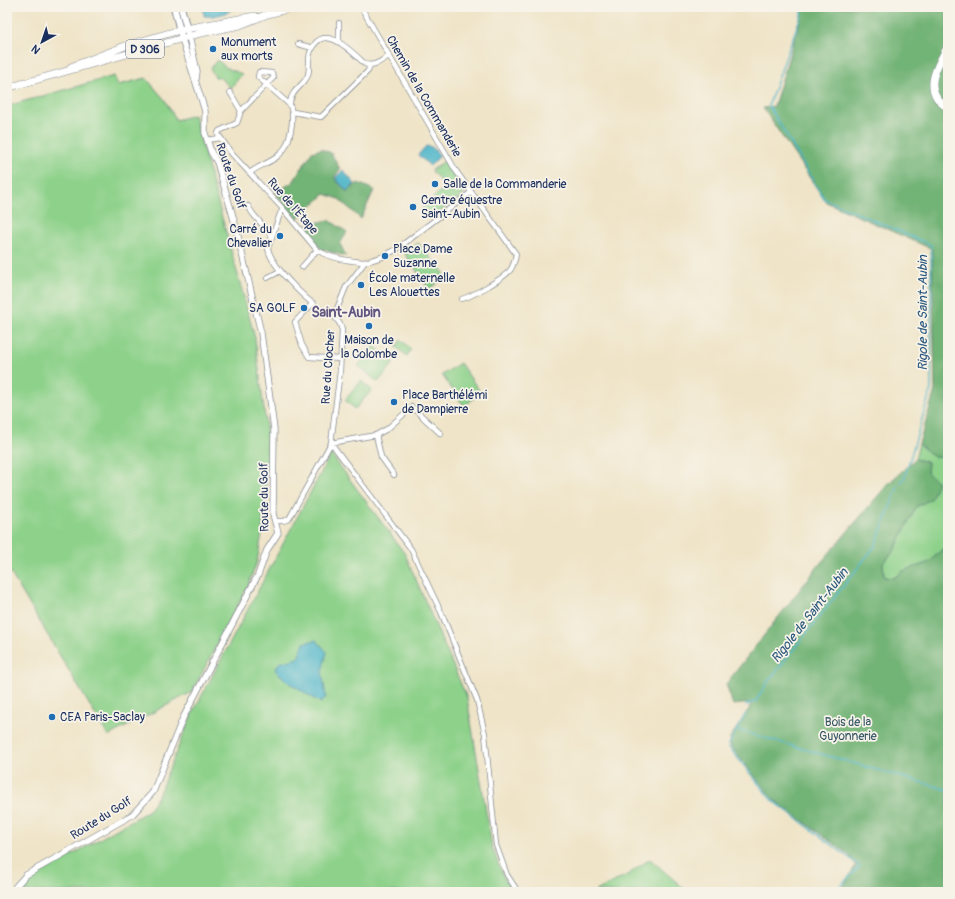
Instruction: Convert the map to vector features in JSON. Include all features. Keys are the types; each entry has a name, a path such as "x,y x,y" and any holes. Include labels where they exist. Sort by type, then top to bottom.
{"main road":[{"path":"174,7 184,27"},
{"path":"181,7 184,27"},
{"name":"D 306","path":"7,88 185,38 240,25 265,15 294,7"},
{"name":"D 306","path":"52,75 100,54 184,27 265,15"},
{"name":"Route du Golf","path":"184,27 185,38"},
{"path":"948,46 934,70 933,89 938,100 948,108"}],"street":[{"name":"Chemin de la Commanderie","path":"362,7 439,144 470,193 516,254 515,262 510,271 472,296 462,299"},
{"path":"339,23 341,37 339,41"},
{"name":"Route du Golf","path":"13,892 16,886 26,875 132,815 153,792 183,718 258,575 267,550 278,533 273,514 274,430 261,333 252,290 228,198 217,162 211,152 204,126 204,111 196,80 197,71 185,38"},
{"path":"250,173 271,162 283,150 289,136 292,112 290,104 291,94 307,77 310,54 313,48 321,41 327,39 339,41 365,64 377,64 389,56"},
{"path":"298,44 313,48"},
{"path":"292,112 321,116 368,71 370,65"},
{"path":"208,140 220,138 219,131 237,123 241,111 268,85 290,104"},
{"path":"230,92 241,111"},
{"name":"Rue de l'Étape","path":"220,138 317,250 323,254 343,260 365,262"},
{"path":"365,262 397,250 470,193"},
{"path":"248,206 252,214 272,236"},
{"path":"283,209 272,236 269,252 280,271 300,291 328,315 334,316"},
{"path":"302,268 317,250"},
{"name":"Rue du Clocher","path":"331,443 341,359 342,330 340,324 334,316 346,287 365,262"},
{"path":"267,278 280,271"},
{"path":"313,303 295,322 302,345 309,357 341,359"},
{"path":"331,443 376,435 387,429 412,407 441,434"},
{"path":"376,435 381,457 394,475"},
{"path":"275,521 289,519 331,443"},
{"path":"331,443 411,550 441,612 477,700 485,734 496,845 506,875 518,892"}],"green space":[{"path":"804,7 948,7 948,458 934,457 919,444 935,390 932,249 826,202 763,108 774,106"},
{"path":"217,60 227,68 242,74 231,88 219,77 215,77 210,69"},
{"path":"114,76 118,85 146,78 165,100 176,120 194,115 255,338 269,449 262,534 257,562 248,586 192,692 108,736 7,567 7,106"},
{"path":"321,149 331,153 340,169 334,178 347,192 358,183 374,190 361,219 339,199 325,194 297,219 275,193 293,182 312,152"},
{"path":"445,161 465,193 432,218 422,208 445,187 431,170"},
{"path":"329,220 347,232 340,244 346,256 321,249 301,226"},
{"path":"418,243 446,277 429,289 405,254"},
{"path":"401,340 411,349 407,356 396,347"},
{"path":"374,346 394,363 378,382 358,366"},
{"path":"460,363 481,393 464,406 442,375"},
{"path":"361,381 372,390 355,409 345,400"},
{"path":"919,444 934,457 948,458 948,543 930,562 903,571 894,578 884,577 883,563 894,551 916,507 931,499 927,473 928,462 915,459"},
{"path":"331,454 405,554 467,698 492,847 504,878 514,892 20,892 32,878 148,811 157,798 192,714"},
{"name":"Bois de la Guyonnerie","path":"915,459 928,462 927,473 938,482 931,499 916,507 894,551 883,563 884,577 894,578 903,571 930,562 948,543 948,892 840,892 856,865 849,855 773,799 731,747 730,738 749,709 751,703 733,705 726,684 819,565 888,484"},
{"path":"650,859 688,892 594,892 629,874"}],"water":[{"path":"203,7 230,7 230,11 224,14 204,16"},
{"path":"426,146 432,147 440,156 430,166 418,155"},
{"path":"343,170 355,184 347,191 336,179 336,177"},
{"path":"316,640 327,652 322,672 326,697 321,703 288,682 275,670 279,663 298,658 304,643"}],"waterway":[{"name":"Rigole de Saint-Aubin","path":"769,104 804,7"},
{"name":"Rigole de Saint-Aubin","path":"769,106 824,199 931,245 931,389 904,479 901,482"},
{"name":"Rigole de Saint-Aubin","path":"746,705 756,701 767,683 875,546 898,486"},
{"name":"Rigole de Saint-Aubin","path":"746,713 728,746 771,799 860,866 834,892"},
{"path":"737,730 948,790"}],"place":[{"name":"Monument aux morts","path":"213,49"},
{"name":"Salle de la Commanderie","path":"435,184"},
{"name":"Centre équestre Saint-Aubin","path":"413,207"},
{"name":"Carré du Chevalier","path":"280,236"},
{"name":"Place Dame Suzanne","path":"385,256"},
{"name":"École maternelle Les Alouettes","path":"361,285"},
{"name":"SA GOLF","path":"304,308"},
{"name":"Maison de la Colombe","path":"369,326"},
{"name":"Place Barthélémi de Dampierre","path":"394,402"},
{"name":"CEA Paris-Saclay","path":"52,717"}],"district":[{"name":"Saint-Aubin","path":"346,312"}]}
